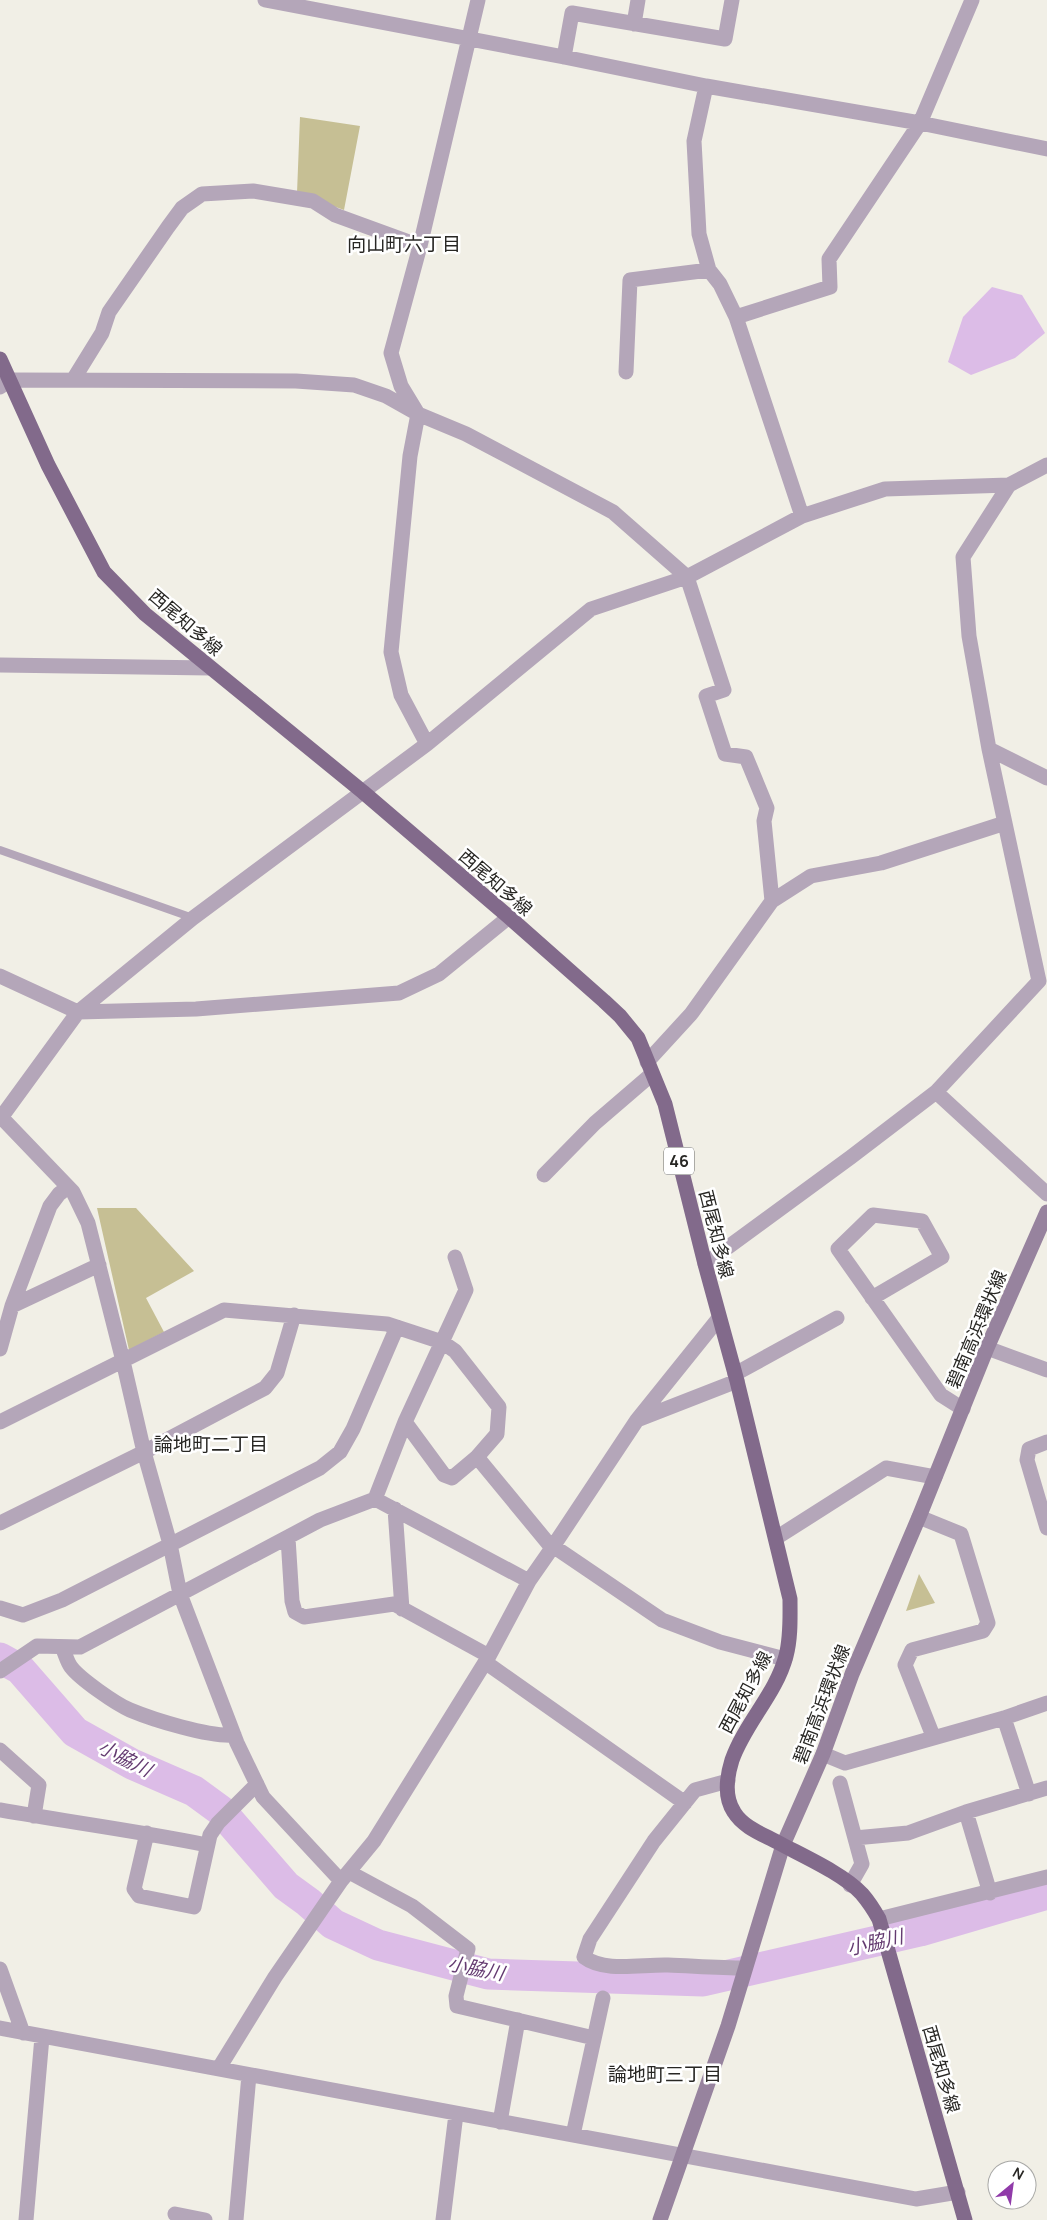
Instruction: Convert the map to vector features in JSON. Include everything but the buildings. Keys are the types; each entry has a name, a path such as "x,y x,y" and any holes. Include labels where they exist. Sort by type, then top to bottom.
{"main road":[{"name":"西尾知多線","path":"0,359 6,383 104,572 145,614 363,792 509,917 620,1016 638,1038 664,1104 736,1378 790,1599 790,1625 784,1659 770,1690 738,1741 728,1781 727,1795 734,1812 746,1826 822,1865 860,1892 879,1918 965,2220"},
{"name":"碧南高浜環状線","path":"660,2220 728,2026 783,1845 823,1754 852,1674 919,1517 987,1348 1047,1212"}],"street":[{"path":"265,0 706,86 920,123 1047,149"},
{"path":"427,744 401,695 392,652 409,465 418,414 401,386 391,353 420,246 478,0"},
{"path":"634,24 638,0"},
{"path":"564,57 572,13 725,39 732,0"},
{"path":"736,317 830,287 829,259 920,123 972,0"},
{"path":"706,86 694,141 698,234 709,270 720,284 736,317 802,516"},
{"path":"73,380 102,333 109,312 168,226 182,208 202,194 254,191 313,201 335,215 420,246"},
{"path":"626,372 630,280 709,270"},
{"path":"6,383 73,380 296,381 354,385 386,396 418,414 466,434 613,512 687,577 724,690 706,696 725,754 746,757 767,808 764,821 772,901"},
{"path":"594,2038 457,2006 456,1996 468,1948 412,1906 345,1876 263,1797 234,1735 180,1594 170,1544 144,1452 88,1223 73,1192 1,1118 78,1012 193,918 427,744 591,609 687,577 802,516 885,489 1008,485 1047,465"},
{"path":"705,1264 936,1092 1043,982 989,750 970,636 963,557 1008,485"},
{"path":"0,665 210,668"},
{"path":"989,750 1047,778"},
{"path":"544,1175 650,1068 772,901 811,876 881,863 1005,822"},
{"path":"0,976 78,1012 196,1009 399,993 439,974 509,917"},
{"path":"936,1092 1047,1194"},
{"path":"0,1349 12,1306 50,1206 59,1194 68,1187"},
{"path":"872,1298 942,1258 922,1221 872,1215 838,1249 872,1298 941,1396 963,1408"},
{"path":"375,1499 405,1422 466,1290 455,1257"},
{"path":"12,1306 99,1265"},
{"path":"0,1422 224,1310 386,1324 442,1342 455,1351 499,1407 497,1434 477,1457 452,1478 444,1475 405,1422"},
{"path":"0,1523 144,1452 265,1388 276,1373 294,1315"},
{"path":"219,2068 276,1977 345,1876 374,1841 487,1659 529,1581 637,1420 719,1318"},
{"path":"637,1420 736,1378 837,1318"},
{"path":"0,1608 23,1615 62,1600 320,1468 340,1452 353,1429 397,1327"},
{"path":"987,1348 1046,1371"},
{"path":"1047,1442 1029,1449 1027,1460 1047,1527"},
{"path":"477,1457 552,1547 662,1620 720,1642 784,1659"},
{"path":"776,1538 886,1468 935,1477"},
{"path":"0,1671 37,1646 80,1647 320,1520 375,1499 529,1581"},
{"path":"395,1509 402,1609"},
{"path":"919,1517 961,1534 988,1623 982,1631 912,1650 905,1665 933,1736"},
{"path":"288,1538 292,1601 295,1612 304,1616 394,1604 487,1659 684,1803"},
{"path":"62,1646 71,1668 97,1689 129,1710 187,1728 222,1736 234,1735"},
{"path":"823,1754 845,1763 933,1736 1004,1718 1047,1703"},
{"path":"1004,1718 1029,1794"},
{"path":"0,1750 39,1785 34,1816"},
{"path":"728,1781 695,1790 684,1803 654,1841 590,1939 584,1957 591,1962 609,1966 668,1965 745,1968"},
{"path":"840,1783 862,1864 850,1885"},
{"path":"147,1832 134,1889 139,1896 194,1907 210,1834 218,1823 256,1784"},
{"path":"855,1838 908,1833 966,1812 1047,1788"},
{"path":"0,1810 121,1830 147,1832 207,1845"},
{"path":"966,1812 990,1892"},
{"path":"879,1918 1047,1877"},
{"path":"0,1969 23,2033"},
{"path":"573,2135 603,1998"},
{"path":"500,2122 518,2020"},
{"path":"0,2028 916,2199 958,2191"},
{"path":"26,2220 42,2037"},
{"path":"236,2220 249,2075"},
{"path":"443,2220 456,2114"},
{"path":"175,2214 205,2220"}],"lane":[{"path":"0,850 193,918"}],"shaded area":[{"path":"300,117 360,126 344,210 297,193"},
{"path":"992,287 1022,295 1045,333 1015,358 971,375 948,362 963,317"},
{"path":"97,1208 136,1208 194,1271 146,1298 164,1332 129,1350"},
{"path":"919,1574 935,1603 906,1611"}],"waterway":[{"name":"小脇川","path":"0,1658 20,1669 75,1732 132,1764 194,1791 220,1810 286,1886 333,1924 378,1945 488,1974 703,1981 920,1931 1047,1894"}],"district":[{"name":"向山町六丁目","path":"404,244"},
{"name":"論地町二丁目","path":"211,1444"},
{"name":"論地町三丁目","path":"665,2074"}]}
